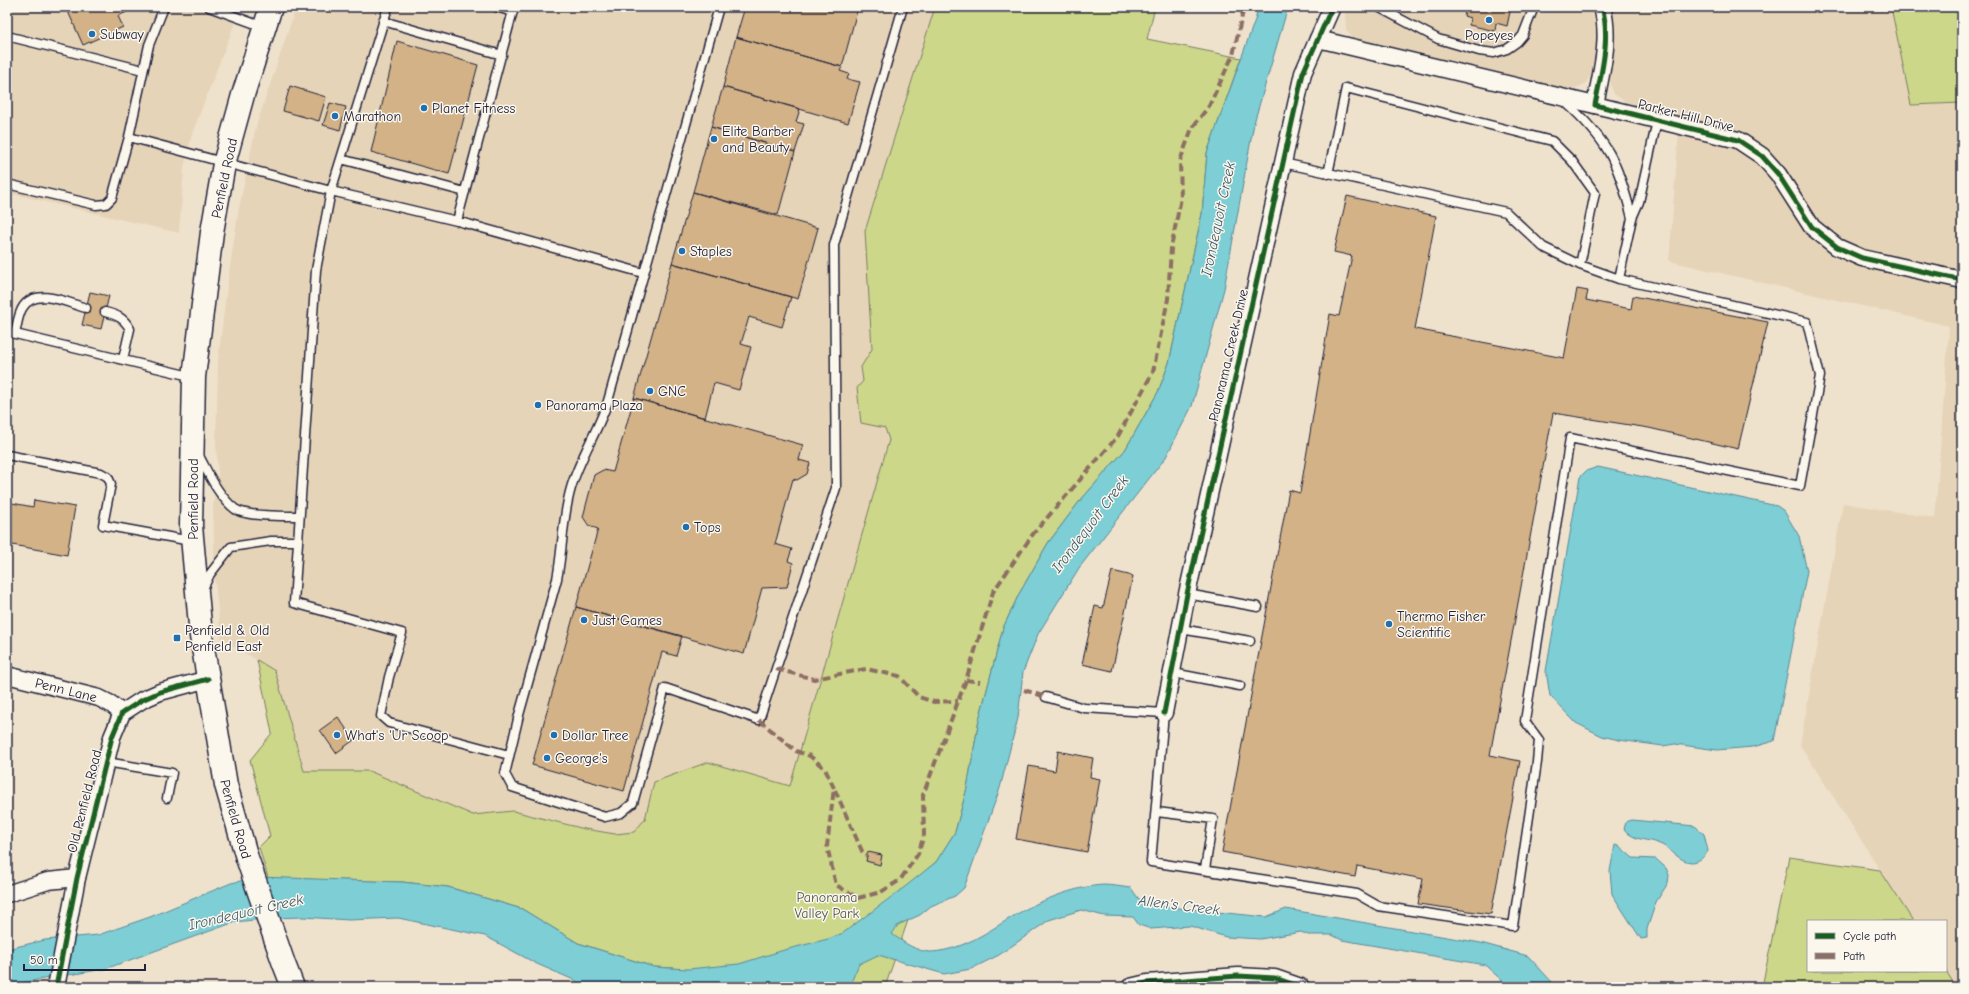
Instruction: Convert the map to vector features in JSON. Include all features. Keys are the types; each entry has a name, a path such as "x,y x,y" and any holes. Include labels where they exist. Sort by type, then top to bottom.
{"main road":[{"name":"Penfield Road","path":"271,7 243,95 224,164 206,278 194,377 192,542 196,602 226,785 247,858 284,964 294,987"}],"street":[{"name":"Panorama Creek Drive","path":"1164,714 1187,594 1303,73 1332,7"},
{"path":"1595,104 1605,53 1606,31 1602,7"},
{"name":"Parker Hill Drive","path":"1318,38 1595,104 1657,121 1714,133 1738,140 1762,156 1778,174 1812,227 1836,247 1862,258 1962,280"},
{"name":"Penn Lane","path":"7,675 99,698 111,704 122,713"},
{"path":"122,713 142,700 160,692 208,679"},
{"name":"Old Penfield Road","path":"56,987 69,912 77,878 112,737 122,713"},
{"path":"7,894 48,881 77,878"},
{"path":"1130,987 1146,983 1238,976 1275,978 1301,987"}],"lane":[{"path":"7,184 96,205 106,204 112,198 129,136 149,45 164,7"},
{"path":"209,7 264,27"},
{"path":"388,7 331,191 316,270 294,603 402,633 389,677 381,716 389,723 509,755"},
{"path":"457,221 514,9 496,7"},
{"path":"719,7 604,412 588,444 571,487 564,513 560,564 557,579 505,774 512,787 605,817 621,813 633,803 665,688 759,720 836,488 834,245 903,7"},
{"path":"1378,7 1438,39 1479,51 1494,53 1507,49 1517,42 1523,35 1534,7"},
{"path":"383,22 502,56"},
{"path":"7,36 143,70"},
{"path":"1328,174 1346,88 1552,141 1572,161 1595,193 1580,265"},
{"path":"1559,96 1585,119 1606,144 1622,177 1632,218"},
{"path":"1619,279 1632,218 1639,202 1657,121"},
{"path":"129,136 224,164 457,221 643,273"},
{"path":"341,159 465,192"},
{"path":"1046,697 1084,708 1164,714 1157,812 1151,862 1205,869 1356,894 1378,906 1513,926 1538,762 1538,740 1525,721 1570,438 1800,486 1820,376 1807,322 1619,279 1580,265 1542,246 1506,212 1283,163"},
{"path":"86,308 39,296 30,300 22,308 11,333 194,377"},
{"path":"105,312 116,315 125,320 130,329 123,359"},
{"path":"193,445 217,490 236,509 265,516 299,516"},
{"path":"7,455 101,473 108,477 111,484 103,525 192,542"},
{"path":"196,602 210,574 231,547 270,541 297,541"},
{"path":"1187,594 1258,606"},
{"path":"1181,629 1250,641"},
{"path":"1173,673 1240,686"},
{"path":"106,762 172,773 168,798"},
{"path":"1157,812 1213,819 1205,869"}],"shaded area":[{"path":"7,7 241,7 192,134 184,168 179,233 8,193 7,195"},
{"name":"Panorama Plaza","path":"296,7 935,7 865,231 872,349 861,367 863,381 857,388 861,422 885,428 889,440 790,786 708,762 654,782 645,819 634,832 615,834 585,829 513,811 473,815 369,771 304,771 275,671 221,639 215,582 213,506 218,474 216,444 218,361 238,213 256,126"},
{"path":"1347,7 1592,7 1597,39 1592,73 1585,84 1574,89 1564,89 1360,41 1352,37 1346,30 1345,13"},
{"path":"1612,7 1891,7 1911,105 1962,103 1962,987 1956,987 1947,972 1947,920 1912,920 1800,745 1843,503 1935,518 1949,326 1669,261 1680,116 1627,103 1614,94 1610,77 1615,33"}],"green space":[{"name":"Panorama Valley Park","path":"935,7 1155,7 1147,39 1241,58 1207,153 1202,214 1169,363 1158,392 1125,450 1079,502 1048,543 1019,594 1003,628 979,720 967,788 955,832 936,862 925,871 885,987 669,987 675,968 654,967 578,943 522,909 448,887 402,882 268,878 259,847 270,836 250,760 272,733 257,660 275,671 304,771 369,771 473,815 513,811 585,829 615,834 634,832 645,819 654,782 708,762 790,786 889,440 885,428 861,423 857,388 863,381 861,367 872,349 865,231"},
{"path":"1891,7 1962,7 1962,103 1911,105"},
{"path":"1789,857 1880,870 1912,920 1807,920 1807,972 1947,972 1956,987 1762,987"}],"water":[{"name":"Irondequoit Creek","path":"1258,7 1288,7 1254,123 1224,289 1192,406 1166,457 1079,568 1038,634 1023,672 1018,718 1000,788 964,888 955,896 931,906 920,915 898,925 892,934 905,943 926,952 946,950 973,940 1023,911 1052,897 1086,887 1110,885 1131,888 1138,898 1150,905 1266,917 1286,909 1481,943 1528,956 1552,982 1554,987 1509,987 1485,965 1342,940 1332,935 1308,935 1301,932 1260,939 1226,937 1190,926 1151,929 1139,925 1133,917 1104,916 1081,910 1049,920 999,955 971,969 944,974 878,955 859,964 849,987 590,987 537,964 485,936 398,918 349,920 303,917 273,918 235,922 105,969 7,985 7,949 45,940 98,935 150,917 231,883 259,877 402,882 448,887 522,909 578,943 654,967 688,969 739,964 784,950 828,939 843,933 906,886 936,862 955,832 967,788 979,720 1003,628 1019,594 1048,543 1079,502 1125,450 1158,392 1169,363 1202,214 1207,153 1256,17"},
{"path":"1598,467 1777,506 1784,511 1799,536 1807,571 1774,741 1753,747 1717,750 1675,744 1663,746 1619,740 1602,736 1576,723 1550,696 1546,671 1580,477 1586,471"},
{"path":"1632,820 1695,826 1704,834 1708,851 1703,858 1699,860 1691,862 1683,860 1662,845 1637,838 1628,833 1624,829 1626,822"},
{"path":"1615,845 1619,846 1633,858 1656,859 1666,868 1669,875 1668,883 1656,902 1647,929 1647,938 1641,939 1612,894 1610,871"}],"building":[{"path":"66,7 131,7 129,11 118,16 123,27 83,45"},
{"path":"745,7 858,7 842,67 736,37"},
{"name":"Popeyes","path":"1466,7 1511,7 1507,26 1496,23 1495,31 1469,25 1470,18 1464,16"},
{"path":"736,37 842,67 840,71 849,74 847,79 860,82 848,123 723,87"},
{"name":"Planet Fitness","path":"397,41 478,65 449,174 371,152"},
{"path":"290,86 326,97 319,121 283,111"},
{"path":"723,87 800,109 796,122 804,124 795,152 711,127"},
{"name":"Marathon","path":"330,103 346,107 340,130 323,125"},
{"path":"711,127 795,152 778,215 693,192"},
{"path":"693,192 818,228 798,299 672,263"},
{"name":"Thermo Fisher Scientific","path":"1347,196 1436,216 1415,329 1564,358 1577,289 1588,291 1586,300 1631,309 1633,296 1768,322 1738,449 1649,428 1553,413 1490,755 1520,761 1491,914 1418,904 1423,879 1357,866 1355,877 1222,852 1289,490 1300,493 1330,314 1339,316 1352,256 1334,252"},
{"path":"672,263 791,297 782,327 749,317 741,344 751,347 739,390 714,383 705,418 634,398"},
{"path":"90,292 109,296 101,329 82,325"},
{"name":"Tops","path":"634,398 803,445 799,460 810,463 807,474 797,480 793,479 775,544 792,549 788,561 793,563 787,587 762,588 744,654 576,607 598,529 589,526 583,517 594,475 603,470 613,472"},
{"path":"34,500 75,507 67,555 7,544 7,502 33,507"},
{"path":"1112,571 1133,576 1112,671 1082,664 1095,606 1103,608"},
{"path":"576,607 682,636 676,656 662,652 624,791 532,765"},
{"name":"What's 'Ur Scoop","path":"338,717 354,740 336,753 320,730"},
{"path":"1058,751 1093,758 1090,777 1100,779 1087,852 1016,839 1029,766 1055,771"},
{"path":"868,852 882,855 880,865 866,861"}],"marked path":[{"path":"759,720 796,751 810,756 825,769 834,788 827,846 836,885 858,898 881,892 900,880 918,854 924,835 923,795 966,680 993,592 1033,534 1118,436 1153,372 1168,299 1171,248 1181,198 1180,161 1192,128 1209,106 1233,55 1244,7"},
{"path":"776,669 814,679 866,669 899,676 919,697 934,702 958,701"},
{"path":"966,680 980,682"},
{"path":"1024,690 1046,697"},
{"path":"835,790 862,851 867,856"}],"cycle path":[{"path":"1164,713 1187,594 1303,73 1332,7"},
{"path":"1602,7 1606,31 1604,56 1595,105 1738,140 1762,156 1778,174 1812,227 1837,247 1862,258 1962,280"},
{"path":"56,987 77,878 112,737 122,713 142,700 160,692 208,679"},
{"path":"1130,987 1147,983 1238,976 1275,978 1301,987"}],"place":[{"name":"Popeyes","path":"1489,20"},
{"name":"Subway","path":"92,34"},
{"name":"Planet Fitness","path":"424,108"},
{"name":"Marathon","path":"335,116"},
{"name":"Elite Barber and Beauty","path":"714,139"},
{"name":"Staples","path":"682,251"},
{"name":"GNC","path":"650,391"},
{"name":"Panorama Plaza","path":"538,405"},
{"name":"Tops","path":"686,527"},
{"name":"Just Games","path":"584,620"},
{"name":"Thermo Fisher Scientific","path":"1389,624"},
{"name":"Penfield & Old Penfield East","path":"177,638"},
{"name":"What's 'Ur Scoop","path":"337,735"},
{"name":"Dollar Tree","path":"554,735"},
{"name":"George's","path":"547,758"}],"water label":[{"name":"Allen's Creek","path":"1179,905"}]}
